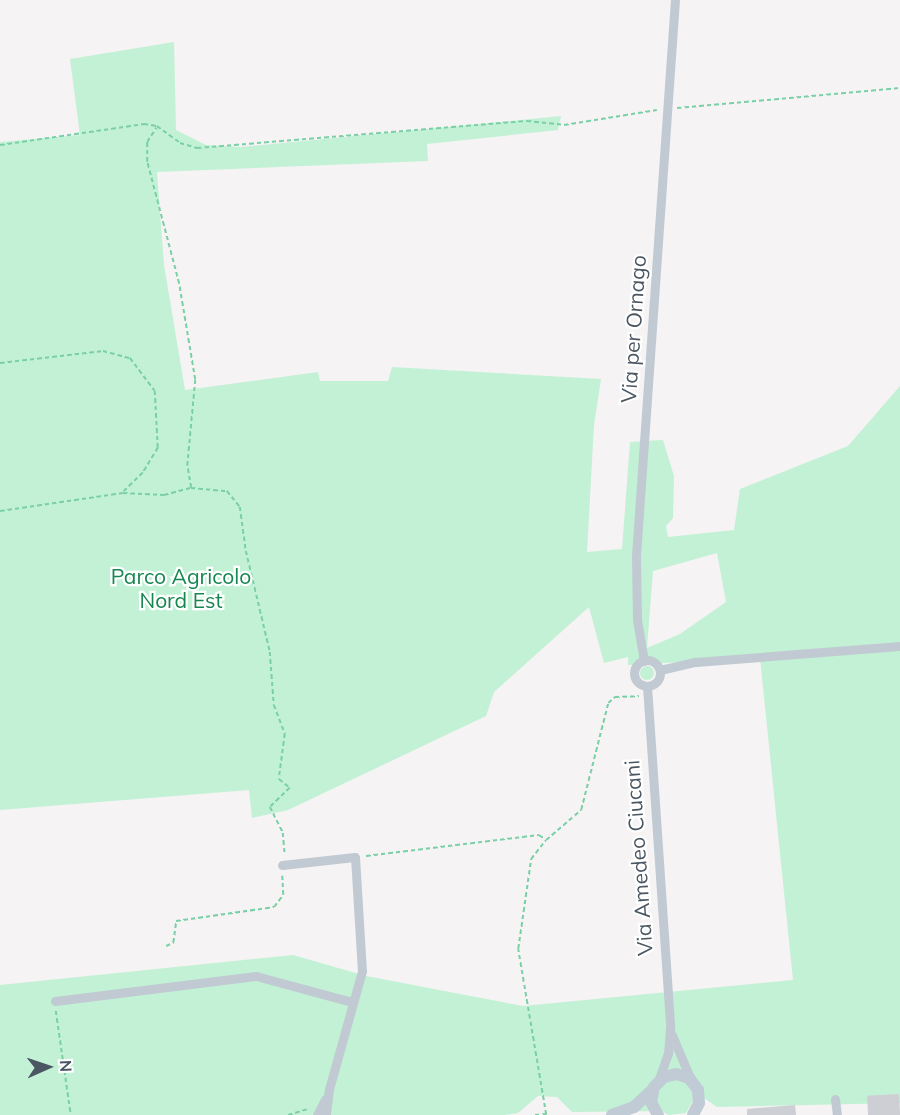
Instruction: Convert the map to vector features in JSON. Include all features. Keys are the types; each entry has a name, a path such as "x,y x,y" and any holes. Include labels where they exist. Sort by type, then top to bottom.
{"main road":[{"path":"617,1114 634,1107 656,1086 674,1074 691,1080"},
{"name":"Via Amedeo Ciucani","path":"691,1080 700,1095 693,1115"},
{"name":"Via Amedeo Ciucani","path":"656,1086 651,1102 658,1115"},
{"path":"617,1114 651,1115"}],"street":[{"name":"Via per Ornago","path":"644,661 637,620 636,556 675,0"},
{"path":"660,670 696,662 900,646"},
{"path":"644,661 656,663 660,670 657,682 646,691 634,675 636,667 644,661"},
{"name":"Via Amedeo Ciucani","path":"646,691 670,1027 667,1058 656,1086"},
{"path":"283,865 356,857 362,971 329,1089 326,1115"},
{"path":"55,1001 256,976 352,1002"},
{"name":"Via Amedeo Ciucani","path":"670,1027 677,1053 691,1080"},
{"path":"317,1115 329,1089"},
{"path":"836,1099 837,1115"}],"path":[{"path":"0,145 144,124 157,126 180,143 197,148 527,121 564,125 668,109 900,88"},
{"path":"157,126 147,142 147,162 179,284 195,380 187,466 191,488"},
{"path":"0,363 103,351 130,358 155,391 159,424 158,448 143,474 122,493 0,511"},
{"path":"0,511 123,493 164,495 191,488 227,491 240,507 270,652 274,705 285,734 279,779 290,788 270,807 283,833 284,895 274,907 176,921 173,943 166,946"},
{"path":"535,1115 546,1114 518,949 531,859 546,840 581,810 608,703 615,697 646,691"},
{"path":"356,857 539,836 546,840"},
{"path":"55,1001 71,1115"}],"green space":[{"name":"Parco Agricolo Nord Est","path":"174,42 176,130 206,145 241,147 561,116 558,130 427,144 428,161 157,172 164,265 185,390 318,372 320,381 388,381 392,367 601,379 594,425 587,552 622,549 630,442 663,440 674,476 673,518 666,526 668,537 734,530 740,489 848,446 900,386 900,1103 717,1107 701,1096 693,1100 686,1113 668,1115 662,1111 572,1112 557,1097 538,1096 518,1113 504,1115 0,1115 0,985 293,955 366,976 523,1006 793,980 760,658 628,665 628,657 604,663 589,607 494,692 486,716 288,810 252,818 249,790 0,810 0,142 80,135 70,59","holes":["717,553 726,602 680,634 647,648 653,571"]},
{"path":"644,666 650,666 654,673 650,680 644,680 640,676 640,670"}],"building":[{"path":"899,1094 900,1115 868,1115 867,1096"},
{"path":"795,1105 796,1115 747,1115 747,1109"}]}
